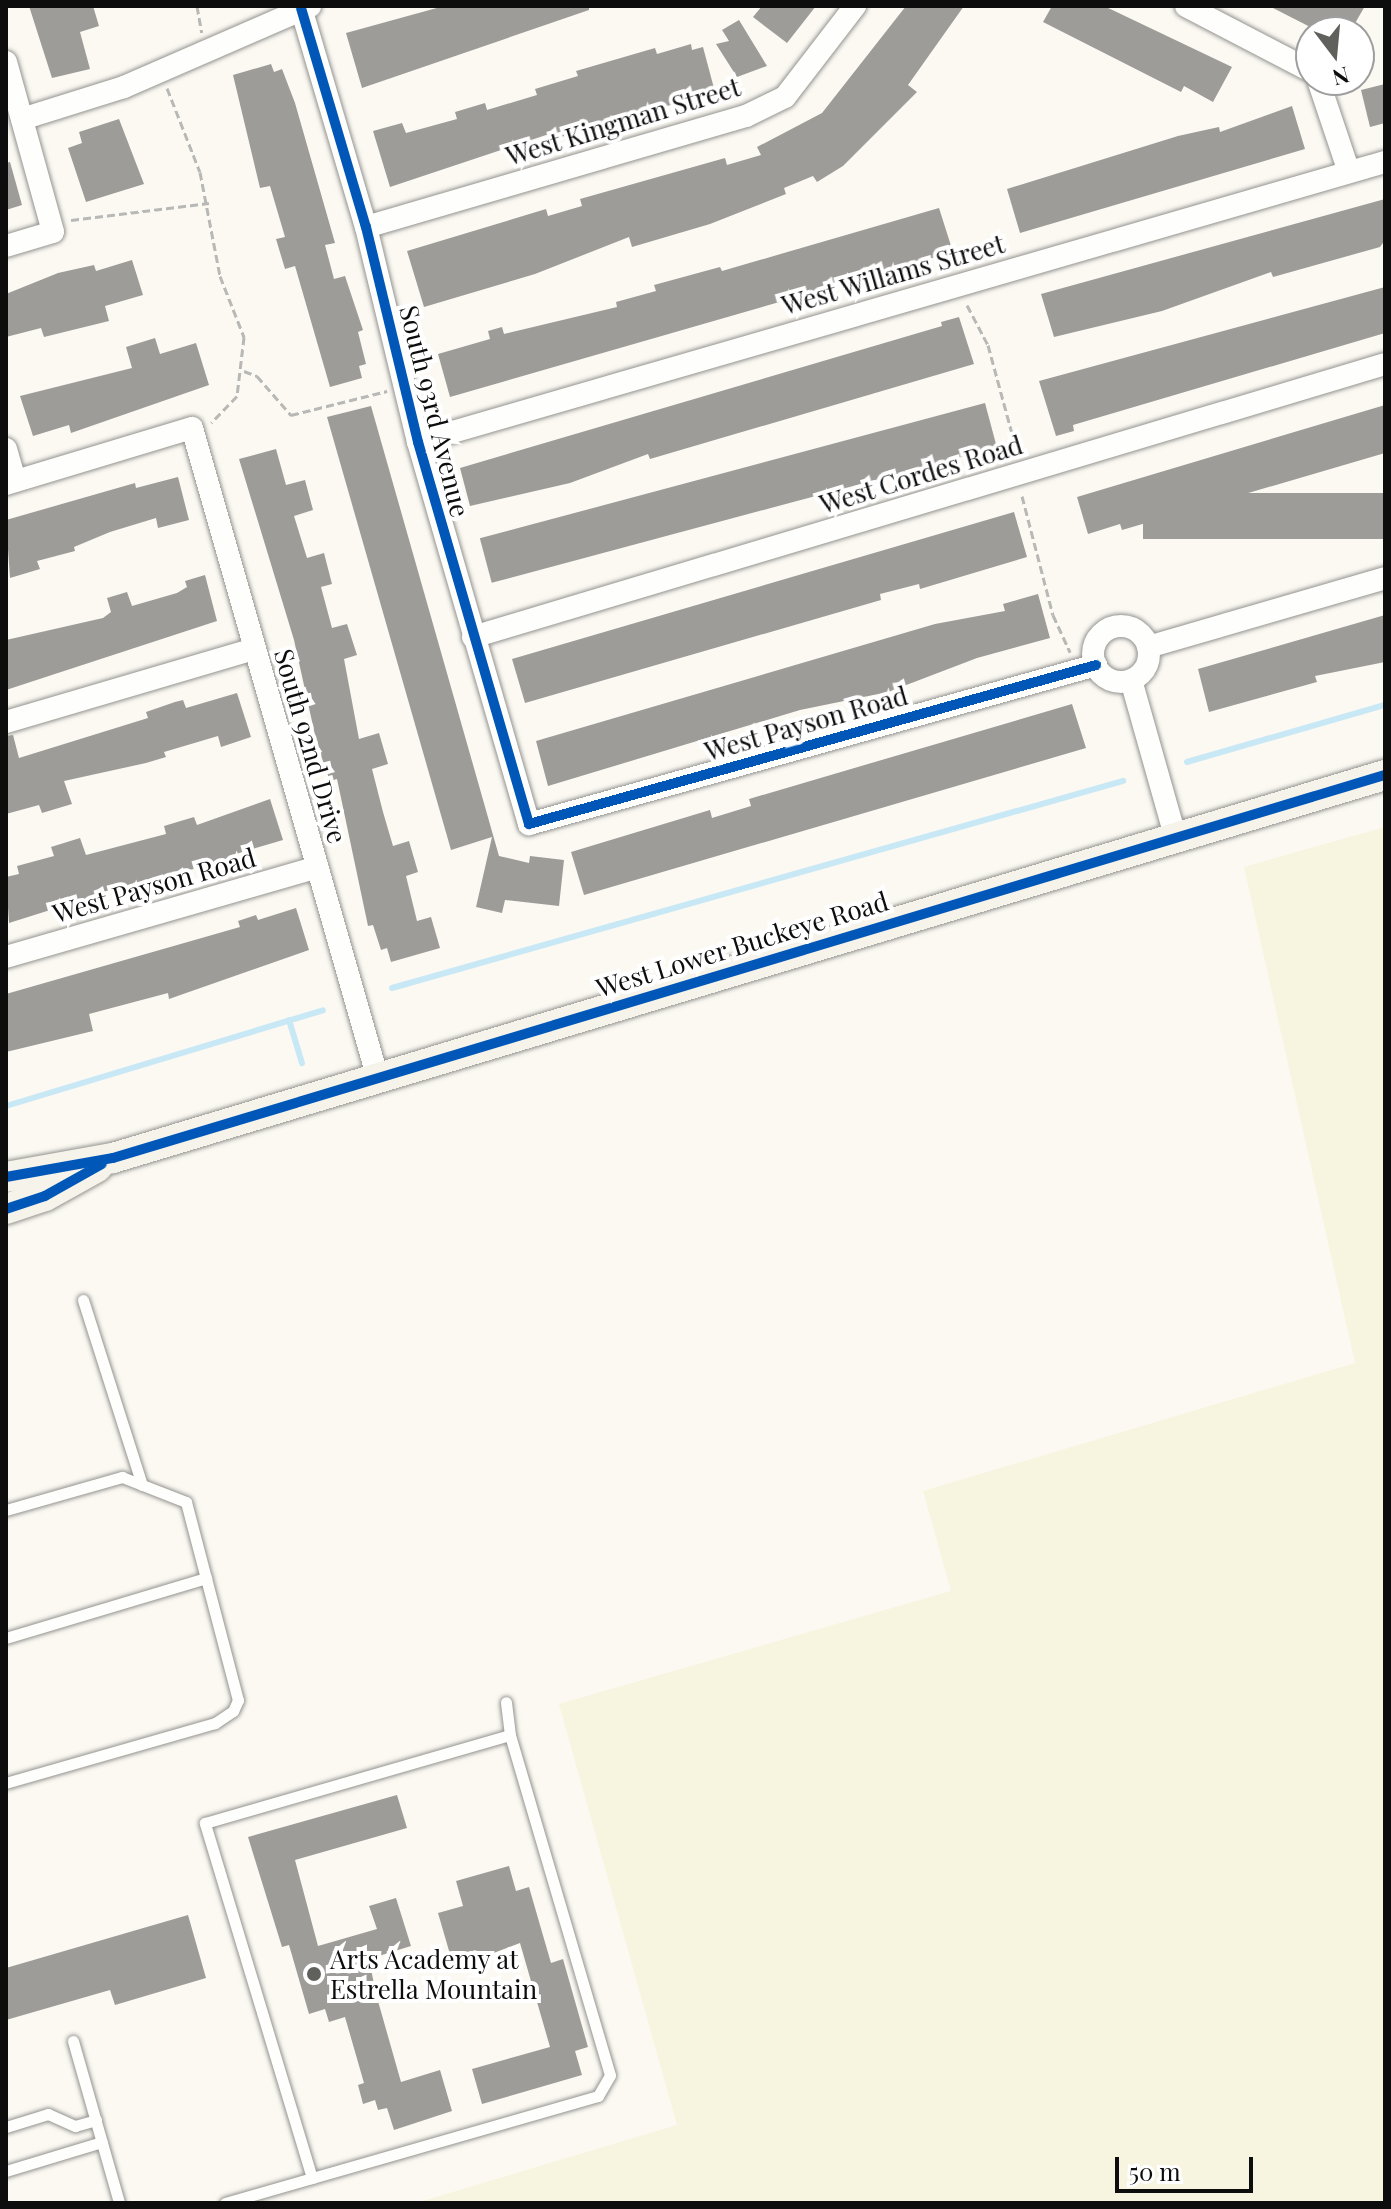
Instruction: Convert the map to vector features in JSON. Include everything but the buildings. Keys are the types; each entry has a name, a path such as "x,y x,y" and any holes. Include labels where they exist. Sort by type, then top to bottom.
{"main road":[{"name":"West Lower Buckeye Road","path":"6,1177 113,1158 1175,835 1385,775"},
{"name":"West Lower Buckeye Road","path":"6,1209 45,1196 113,1158"}],"street":[{"name":"West Kingman Street","path":"366,227 746,116 785,97 855,6"},
{"path":"1186,6 1295,63"},
{"path":"22,119 160,71 305,7"},
{"name":"South 93rd Avenue","path":"305,7 366,227 418,442 529,824"},
{"path":"6,62 53,232 6,246"},
{"path":"1323,96 1349,172"},
{"name":"West Willams Street","path":"418,442 1385,162"},
{"name":"West Cordes Road","path":"473,637 1385,364"},
{"path":"6,449 11,482 192,428"},
{"name":"South 92nd Drive","path":"192,428 378,1079"},
{"path":"1148,647 1385,578"},
{"path":"1112,628 1139,632 1148,647 1147,663 1131,680 1106,678 1086,668 1094,647 1112,628"},
{"path":"6,722 254,649"},
{"name":"West Payson Road","path":"529,824 1086,668"},
{"path":"1131,680 1175,835"},
{"name":"West Payson Road","path":"6,957 317,867"}],"lane":[{"path":"83,1300 142,1485"},
{"path":"6,1510 122,1477 186,1502 238,1700 233,1711 215,1723 6,1783"},
{"path":"6,1638 206,1578"},
{"path":"225,2203 598,2096 610,2075 510,1735 506,1702"},
{"path":"312,2178 205,1823 510,1735"},
{"path":"73,2041 119,2203"},
{"path":"6,2127 48,2114 75,2126 96,2120"},
{"path":"6,2171 102,2142"}],"path":[{"path":"197,6 205,51"},
{"path":"160,71 209,203 220,276 244,337 244,371 228,411 192,428"},
{"path":"53,232 75,218 209,203"},
{"path":"960,285 988,345 1019,460 1035,457 1038,468"},
{"path":"244,371 263,381 283,410 300,416 352,396 407,388"},
{"path":"1014,476 1053,615 1086,668"}],"shaded area":[{"path":"1385,827 1385,2203 416,2203 677,2125 559,1704 951,1591 923,1491 1355,1363 1244,867"}],"waterway":[{"path":"1187,762 1385,705"},
{"path":"392,988 1123,781"},
{"path":"6,1106 323,1010"},
{"path":"289,1020 302,1063"}],"cycle path":[{"path":"301,8 366,227 418,442 529,824 1096,665"},
{"path":"6,1177 113,1158 1385,775"},
{"path":"6,1209 45,1196 102,1164"}],"place":[{"name":"Arts Academy at Estrella Mountain","path":"314,1974"}]}
